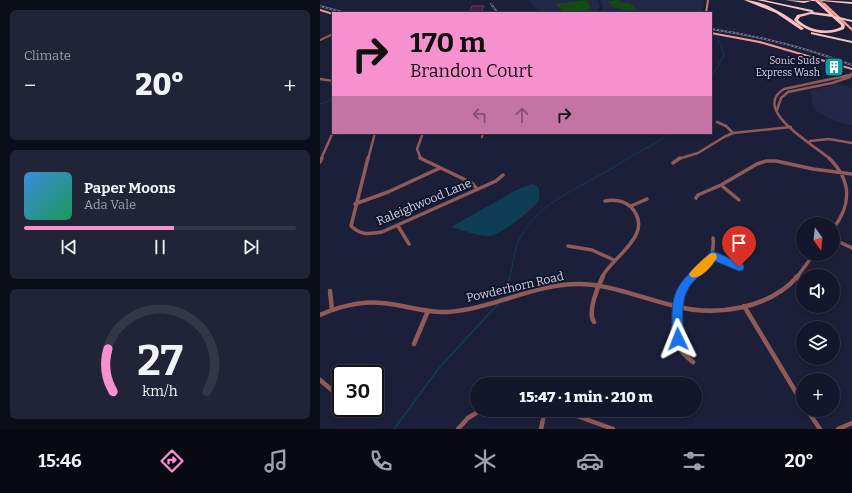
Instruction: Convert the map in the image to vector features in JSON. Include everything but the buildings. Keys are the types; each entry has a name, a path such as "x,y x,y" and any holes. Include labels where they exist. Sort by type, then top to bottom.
{"highway":[{"path":"746,0 777,12 798,27 813,34 852,42"},
{"path":"759,0 852,19"},
{"path":"769,0 842,18 852,19"},
{"path":"787,0 804,2 813,0"},
{"path":"820,1 827,10 837,20 843,25 843,28 840,30 830,31 810,28 800,24 796,20 800,15 812,13 852,19"},
{"path":"820,1 852,4"},
{"path":"832,11 832,6 834,4 852,4"}],"main road":[{"path":"820,1 842,18 852,30"},
{"path":"320,10 332,14"},
{"path":"712,32 765,43 852,69"}],"street":[{"path":"706,12 708,0"},
{"path":"320,40 332,34"},
{"path":"777,110 781,98 788,92 840,81 850,77 851,74"},
{"path":"840,218 846,204 846,187 840,172 829,158 780,118 774,106 775,98 778,92 784,89 851,74"},
{"path":"320,79 332,81"},
{"path":"717,122 726,126 733,133"},
{"path":"673,163 678,159 704,150 726,135 791,127"},
{"path":"320,162 332,134"},
{"name":"Raleighwood Lane","path":"375,134 355,204 351,226 359,233 377,233 398,226 496,181 503,175"},
{"path":"422,134 418,141 417,155 420,159 472,183 477,189"},
{"path":"810,141 829,139 852,143"},
{"path":"696,198 698,195 721,185 757,164 769,161 852,174"},
{"path":"355,204 383,194 440,168"},
{"path":"721,185 739,200"},
{"path":"594,322 591,315 599,285 607,269 632,242 637,232 637,218 631,206 618,199 604,201"},
{"path":"631,206 647,199"},
{"path":"846,204 852,206"},
{"path":"398,226 409,244"},
{"path":"693,362 686,357 678,343 677,306 686,282 710,261 713,255 713,238"},
{"path":"840,242 852,248"},
{"path":"568,246 597,251 614,260"},
{"path":"713,255 739,267"},
{"name":"Powderhorn Road","path":"802,269 809,261"},
{"name":"Powderhorn Road","path":"320,315 332,310 374,301 428,311 447,312 559,286 599,285 677,306 698,310 714,310 744,306 762,301 776,295 788,286 796,277"},
{"path":"330,291 332,310"},
{"path":"744,306 796,392"},
{"path":"414,344 428,311"},
{"path":"320,380 332,390"},
{"path":"458,429 470,417"},
{"path":"541,429 544,417"},
{"path":"580,417 613,429"},
{"path":"812,417 820,429"},
{"path":"838,429 852,423"}],"shaded area":[{"path":"528,0 598,0 600,7 595,12 539,12"},
{"path":"600,0 704,0 703,12 599,12 602,10 603,6"},
{"path":"840,84 852,88 852,125 837,122 814,109 811,90"},
{"path":"532,184 536,185 539,189 539,199 524,215 495,235 485,236 451,227 516,190"}],"green space":[{"path":"586,0 591,7 587,12 564,12 556,4"},
{"path":"618,0 622,3 629,3 638,10 624,10 610,6 618,4 612,5 607,2"}],"waterway":[{"path":"712,76 724,55 721,45 715,35"},
{"path":"320,104 332,99"},
{"path":"510,277 515,252 520,238 537,215 559,198 655,143 668,134"},
{"path":"501,297 510,276"},
{"path":"394,429 439,368 498,304"}],"railway":[{"path":"491,4 497,12"},
{"path":"320,6 342,12"},
{"path":"712,29 783,43 852,65"}],"slow traffic":[{"path":"694,274 710,261 712,257"}],"place":[{"name":"Sonic Suds Express Wash","path":"834,67"}],"route":[{"path":"678,339 677,306 682,290 689,279 710,261 713,255 739,267"}]}
